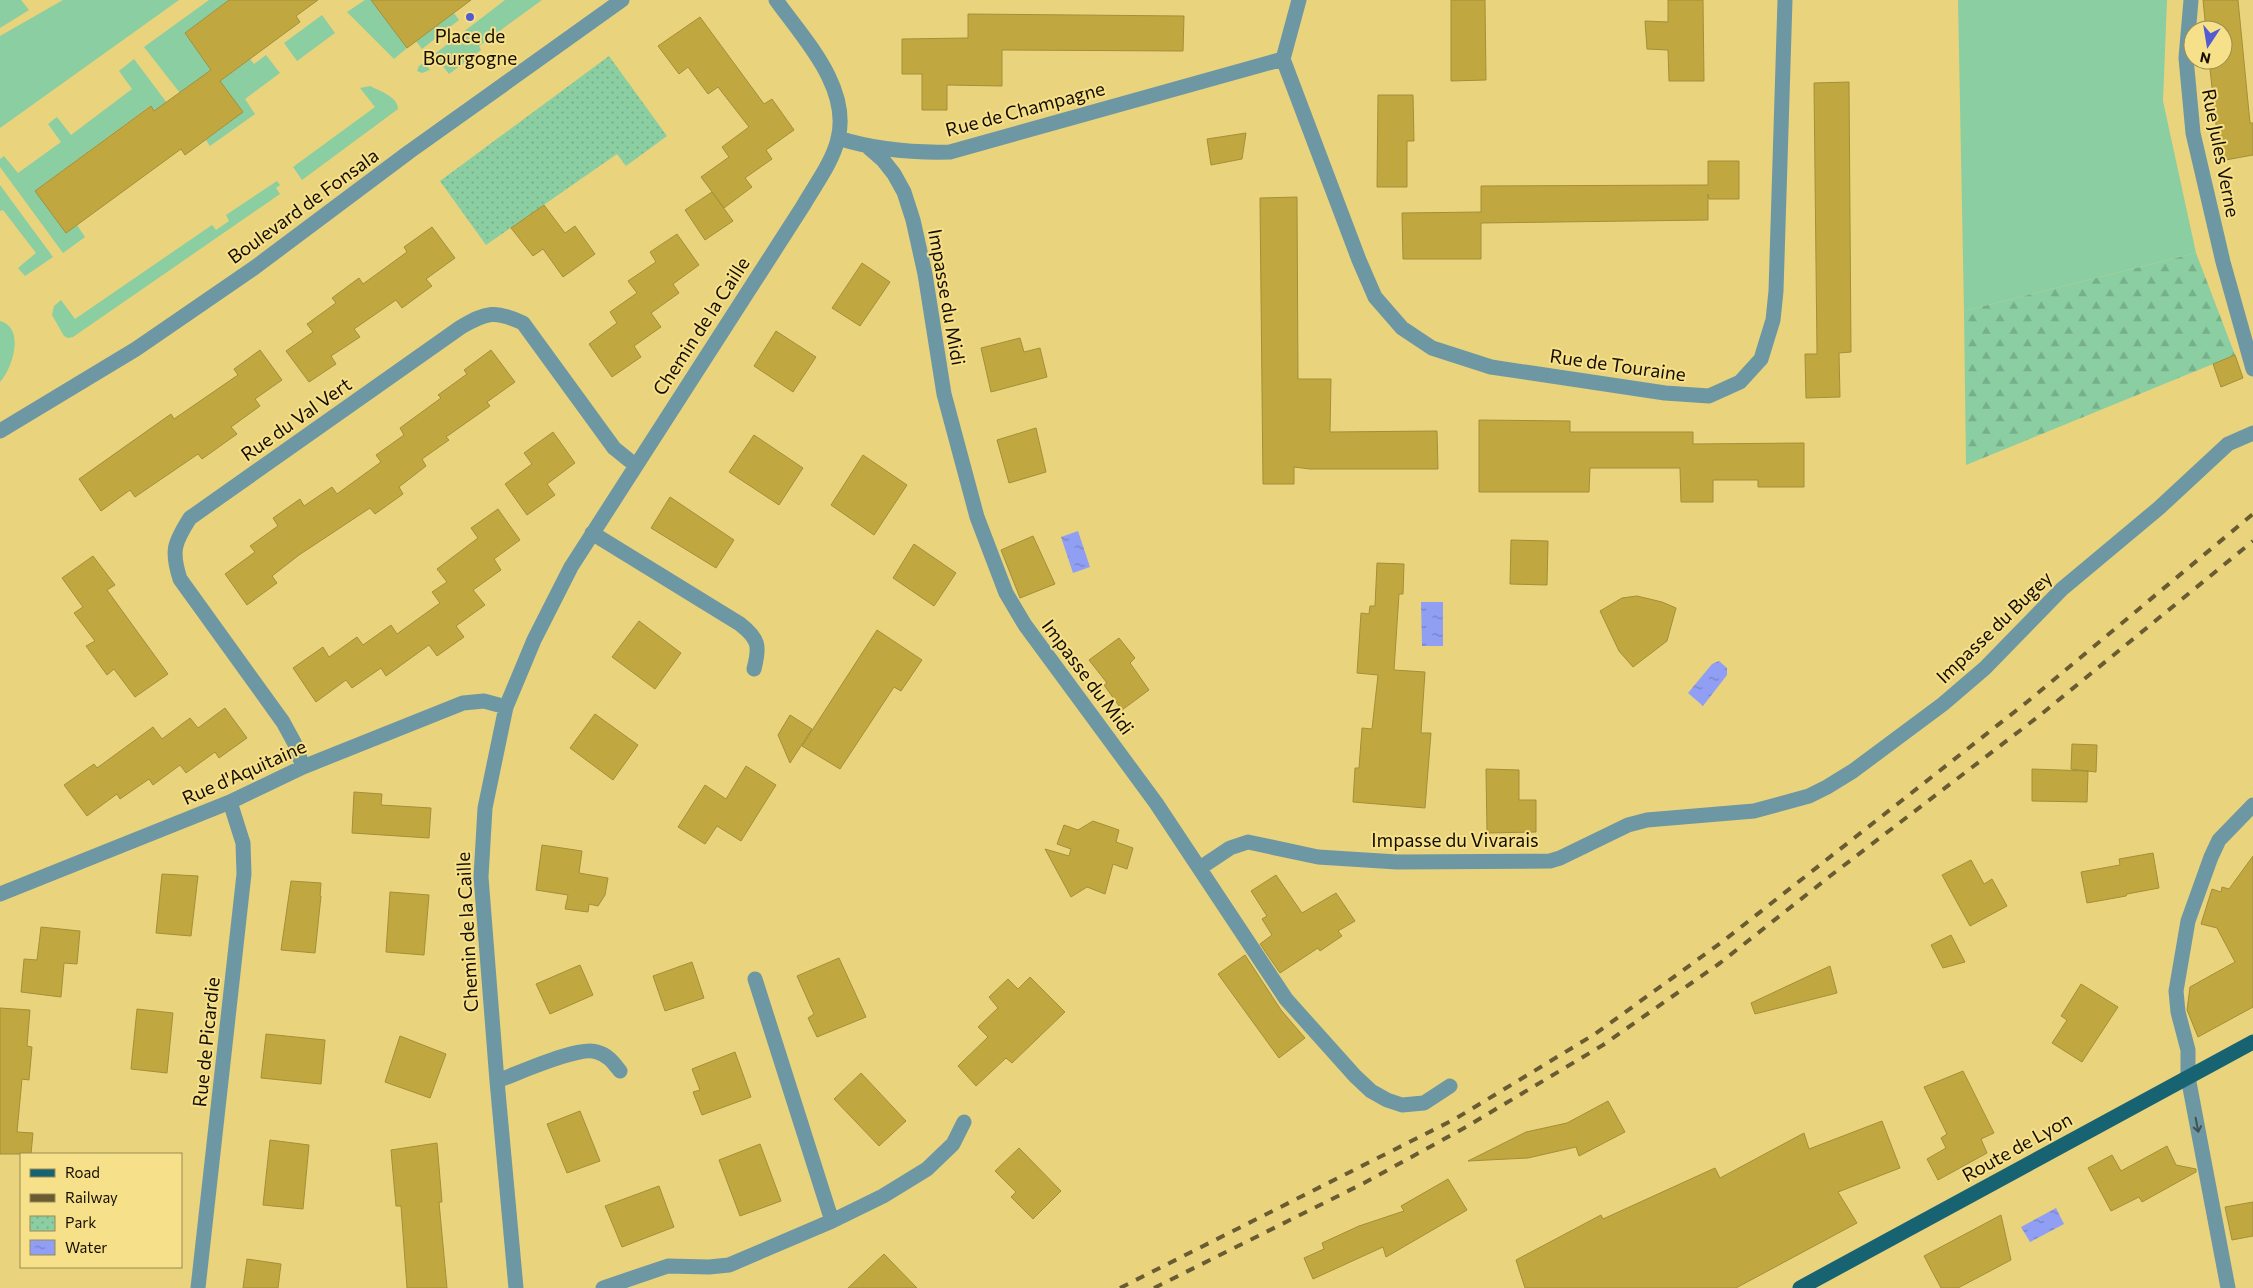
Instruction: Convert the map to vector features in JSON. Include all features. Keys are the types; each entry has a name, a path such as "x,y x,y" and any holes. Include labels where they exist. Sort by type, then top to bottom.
{"main road":[{"name":"Route de Lyon","path":"1800,1288 2253,1042"}],"street":[{"name":"Boulevard de Fonsala","path":"0,431 136,349 246,274 409,152 622,0"},
{"path":"776,0 816,56 831,82 837,100 838,138"},
{"path":"1283,59 1299,0"},
{"name":"Rue de Touraine","path":"1283,59 1358,260 1375,297 1402,328 1432,348 1491,367 1665,394 1709,396 1740,382 1761,359 1772,320 1776,291 1785,0"},
{"name":"Rue Jules Verne","path":"2190,0 2186,39 2186,67 2193,133 2223,262 2253,369"},
{"name":"Rue de Champagne","path":"838,138 868,147 907,153 950,152 1283,59"},
{"name":"Chemin de la Caille","path":"516,1288 481,877 485,808 506,707 534,640 571,567 803,206 827,165 838,138"},
{"name":"Impasse du Midi","path":"868,147 883,160 894,174 904,192 926,274 944,394 976,517 1006,593 1025,625 1156,803 1286,998 1371,1091 1402,1106 1424,1103 1450,1086"},
{"name":"Rue du Val Vert","path":"304,767 296,744 283,722 180,579 174,559 178,537 190,518 461,327 483,314 506,315 523,323 614,448 635,465"},
{"name":"Impasse du Bugey","path":"1740,814 1792,802 1827,787 1944,704 1985,668 2062,589 2159,508 2228,444 2253,433"},
{"path":"592,533 740,624 752,634 759,650 754,669"},
{"name":"Rue d'Aquitaine","path":"0,894 230,802 304,767 463,703 484,701 506,707"},
{"name":"Rue de Picardie","path":"198,1288 244,874 243,843 230,802"},
{"path":"2228,1288 2188,1077 2188,1050 2178,1012 2176,991 2188,921 2211,857 2219,840 2253,805"},
{"name":"Impasse du Vivarais","path":"1200,868 1230,848 1248,842 1318,857 1397,862 1550,861 1628,825 1647,820 1740,814"},
{"path":"754,979 832,1221"},
{"path":"497,1081 580,1051 595,1051 610,1058 620,1071"},
{"path":"603,1288 668,1266 709,1268 729,1265 832,1221 884,1196 927,1169 953,1144 964,1122"}],"green space":[{"path":"0,0 21,0 29,10 0,28"},
{"path":"63,0 179,0 0,128 0,36"},
{"path":"209,0 229,0 185,33 211,70 180,93 144,47"},
{"path":"365,0 371,0 407,48 394,59 347,12"},
{"path":"505,0 542,0 479,46 481,50 449,74 435,56 425,64 430,70 422,73 417,71 419,66"},
{"path":"1958,0 2167,0 2163,101 2196,253 1964,311"},
{"path":"454,13 459,20 422,49 416,41"},
{"path":"322,15 335,33 297,61 284,43"},
{"path":"266,55 280,73 245,99 255,114 210,146 206,140 243,112 220,81 250,59 254,64"},
{"path":"609,56 667,136 626,166 617,154 486,245 440,181"},
{"path":"134,59 167,103 155,111 150,106 36,190 66,233 77,225 85,237 63,253 0,167 0,159 4,156 18,173 61,142 48,124 57,117 71,135 132,89 119,71"},
{"path":"370,86 392,98 398,109 302,180 293,167 375,107 360,88"},
{"path":"277,181 280,185 276,188 280,194 73,337 68,338 64,336 52,315 54,306 61,300 75,319 212,225 216,230 229,221 226,215"},
{"path":"0,185 53,257 25,276 18,268 36,253 3,210 0,211"},
{"path":"2196,253 2235,355 1966,465 1964,311"},
{"path":"0,321 8,325 13,332 15,340 9,368 0,382"}],"water":[{"path":"1078,531 1090,567 1073,573 1061,537"},
{"path":"1421,602 1443,602 1443,646 1422,646"},
{"path":"1719,661 1727,668 1727,675 1703,706 1688,693 1712,664"},
{"path":"2056,1208 2064,1224 2030,1242 2021,1227"}],"building":[{"path":"229,0 318,0 296,16 300,22 220,81 243,112 185,155 181,149 66,233 35,191 151,106 154,111 211,70 185,33"},
{"path":"371,0 471,0 407,48"},
{"path":"1451,0 1485,0 1486,80 1451,81"},
{"path":"1668,0 1703,0 1704,81 1669,81 1668,50 1647,49 1645,21 1668,22"},
{"path":"2203,0 2238,0 2250,123 2253,123 2253,155 2220,161 2210,70 2233,70 2233,20 2205,20"},
{"path":"968,14 1184,16 1183,51 1002,50 1002,86 947,85 947,110 922,110 922,74 902,74 902,39 968,38"},
{"path":"700,17 764,104 772,99 794,130 766,150 772,159 745,178 752,187 724,208 701,177 729,157 722,147 749,127 718,87 708,94 688,67 679,74 658,46"},
{"path":"1849,82 1851,352 1839,353 1840,397 1806,398 1805,354 1817,354 1814,83"},
{"path":"1378,95 1413,95 1414,141 1407,141 1407,187 1377,187"},
{"path":"1246,133 1242,159 1211,165 1207,139"},
{"path":"1708,161 1739,161 1739,199 1709,199 1708,194 1708,220 1481,223 1481,259 1403,259 1402,213 1481,212 1481,186 1708,185"},
{"path":"712,192 733,221 705,240 685,210"},
{"path":"1297,197 1298,379 1331,379 1330,432 1437,431 1438,469 1310,469 1294,467 1294,484 1263,484 1260,198"},
{"path":"544,205 565,233 575,226 595,254 563,277 543,249 533,256 511,228"},
{"path":"432,227 455,258 426,279 432,286 402,308 396,300 354,329 360,337 331,356 336,364 309,382 286,351 313,332 307,324 336,303 332,298 359,278 363,284 407,252 404,247"},
{"path":"677,234 699,265 673,284 679,293 651,313 661,327 634,346 641,357 612,377 589,344 617,323 610,312 637,293 628,281 656,262 650,252"},
{"path":"862,263 890,282 860,326 832,308"},
{"path":"776,331 816,357 793,392 754,366"},
{"path":"1020,338 1024,352 1040,348 1047,377 991,392 981,348"},
{"path":"260,350 282,380 255,399 260,406 231,427 237,434 202,459 198,454 135,497 130,490 101,511 79,479 171,414 174,419 238,375 234,369"},
{"path":"491,350 515,382 487,402 490,406 446,437 449,440 422,459 426,466 399,487 403,494 375,514 370,508 299,555 272,576 277,583 247,605 225,574 255,552 250,546 278,526 273,518 300,499 304,506 332,487 337,494 381,462 376,455 404,435 400,428 441,398 438,395 467,374 464,370"},
{"path":"2235,355 2243,378 2221,387 2213,364"},
{"path":"1479,420 1570,421 1570,432 1693,432 1693,444 1804,443 1804,487 1758,487 1758,480 1713,480 1713,502 1681,502 1680,468 1590,468 1589,492 1479,492"},
{"path":"1036,428 1046,472 1009,483 997,440"},
{"path":"553,432 575,463 547,484 555,495 527,515 505,484 532,464 524,453"},
{"path":"754,435 803,468 779,505 729,472"},
{"path":"863,455 907,485 874,535 831,505"},
{"path":"670,497 734,540 716,568 651,528"},
{"path":"498,509 520,540 494,559 501,570 473,590 485,605 456,626 464,637 437,656 429,645 386,676 381,668 352,688 346,680 316,702 293,668 323,647 329,657 357,637 363,645 391,625 397,634 440,603 432,592 447,582 437,569 478,538 471,528"},
{"path":"1033,536 1055,584 1020,598 1001,550"},
{"path":"1511,540 1548,541 1547,585 1510,584"},
{"path":"914,544 956,573 934,606 893,578"},
{"path":"93,556 115,585 107,590 168,674 135,697 114,669 107,675 86,646 95,641 74,613 83,607 62,578"},
{"path":"1377,563 1404,564 1403,594 1399,594 1394,670 1425,672 1421,733 1431,733 1425,808 1353,802 1355,768 1359,768 1362,728 1372,729 1378,675 1357,673 1361,613 1369,614 1370,606 1375,606"},
{"path":"1637,596 1662,602 1676,608 1667,641 1633,667 1619,651 1600,611 1622,598"},
{"path":"639,621 681,653 655,689 612,657"},
{"path":"877,630 922,660 901,691 894,687 840,769 802,746"},
{"path":"1119,638 1135,658 1130,663 1149,690 1122,710 1104,685 1107,683 1089,660"},
{"path":"225,708 247,738 219,758 215,752 186,773 180,765 153,785 149,779 120,799 117,794 87,816 64,785 94,764 97,768 153,727 162,739 190,718 198,728"},
{"path":"595,714 638,745 613,780 570,748"},
{"path":"790,715 812,729 790,763 778,735"},
{"path":"2072,744 2097,745 2096,772 2071,769"},
{"path":"746,766 776,785 741,841 717,826 705,844 678,827 705,785 726,799"},
{"path":"1486,769 1519,770 1519,800 1536,800 1536,832 1487,833"},
{"path":"2032,769 2088,771 2087,802 2032,801"},
{"path":"354,792 382,794 381,805 431,808 429,838 352,833"},
{"path":"1093,821 1119,830 1116,842 1133,848 1127,869 1113,864 1105,894 1087,887 1071,897 1045,849 1069,856 1071,849 1057,844 1064,825 1078,830"},
{"path":"542,845 582,851 579,873 608,878 605,895 598,906 589,904 588,912 565,909 568,895 536,890"},
{"path":"2153,853 2159,888 2087,903 2081,872 2120,865 2119,859"},
{"path":"2253,856 2253,1007 2198,1037 2187,1010 2190,987 2235,962 2217,928 2201,924 2212,889 2221,892 2222,887 2229,889"},
{"path":"1971,860 1984,884 1992,879 2007,906 1970,926 1942,875"},
{"path":"162,874 198,876 191,936 156,933"},
{"path":"1276,875 1302,913 1336,893 1355,921 1338,931 1342,936 1320,951 1318,948 1280,973 1260,944 1272,935 1262,919 1267,916 1251,891"},
{"path":"291,881 321,883 315,953 281,950"},
{"path":"390,892 429,895 424,955 386,952"},
{"path":"41,927 80,931 77,964 64,963 61,997 21,992 24,959 37,960"},
{"path":"1951,935 1965,962 1943,968 1931,945"},
{"path":"1245,955 1281,1010 1305,1038 1279,1058 1218,974"},
{"path":"839,958 866,1017 817,1037 808,1018 814,1014 797,976"},
{"path":"692,962 704,998 665,1011 653,976"},
{"path":"580,965 593,995 550,1014 536,984"},
{"path":"1830,966 1837,993 1755,1014 1751,1003"},
{"path":"1030,977 1065,1012 1012,1063 1006,1058 976,1086 958,1066 988,1037 978,1027 998,1008 989,997 1008,979 1018,989"},
{"path":"2081,984 2118,1007 2082,1062 2052,1043 2067,1020 2061,1016"},
{"path":"0,1008 30,1010 27,1046 32,1047 29,1080 22,1079 17,1132 33,1133 31,1153 0,1154"},
{"path":"137,1009 173,1013 167,1073 131,1069"},
{"path":"266,1034 325,1040 321,1084 261,1078"},
{"path":"400,1036 446,1054 430,1098 385,1082"},
{"path":"735,1052 751,1097 702,1115 693,1092 700,1090 692,1069"},
{"path":"1963,1071 1994,1133 1981,1139 1987,1153 1938,1180 1927,1159 1946,1148 1941,1138 1947,1134 1924,1087"},
{"path":"861,1073 906,1121 879,1146 834,1099"},
{"path":"1608,1101 1625,1132 1579,1156 1576,1147 1528,1158 1468,1161 1526,1132 1567,1123"},
{"path":"580,1111 600,1161 567,1173 547,1124"},
{"path":"1882,1121 1900,1168 1838,1192 1857,1223 1736,1288 1525,1288 1516,1260 1601,1215 1603,1219 1715,1168 1720,1178 1804,1133 1809,1149"},
{"path":"270,1140 309,1145 303,1209 263,1205"},
{"path":"437,1143 442,1202 439,1202 447,1288 407,1288 401,1206 396,1206 391,1150"},
{"path":"760,1144 781,1201 740,1216 719,1160"},
{"path":"2167,1146 2176,1165 2196,1169 2196,1172 2142,1202 2139,1197 2111,1211 2088,1168 2112,1155 2121,1171"},
{"path":"1019,1148 1061,1191 1033,1219 1011,1197 1016,1192 995,1171"},
{"path":"1448,1179 1467,1210 1386,1257 1383,1247 1313,1279 1304,1258 1324,1249 1322,1243 1359,1226 1404,1211 1401,1206"},
{"path":"659,1186 674,1227 622,1247 605,1206"},
{"path":"2253,1202 2253,1236 2232,1240 2225,1207"},
{"path":"2001,1215 2011,1260 1958,1288 1941,1288 1924,1256"},
{"path":"884,1254 917,1288 848,1288"},
{"path":"247,1259 281,1264 278,1288 243,1288"}],"railway":[{"path":"1120,1288 1455,1119 1595,1034 1722,942 2027,702 2253,514"},
{"path":"1154,1288 1364,1183 1466,1127 1603,1045 1720,963 2039,716 2253,541"}],"place":[{"name":"Place de Bourgogne","path":"470,17"}]}
